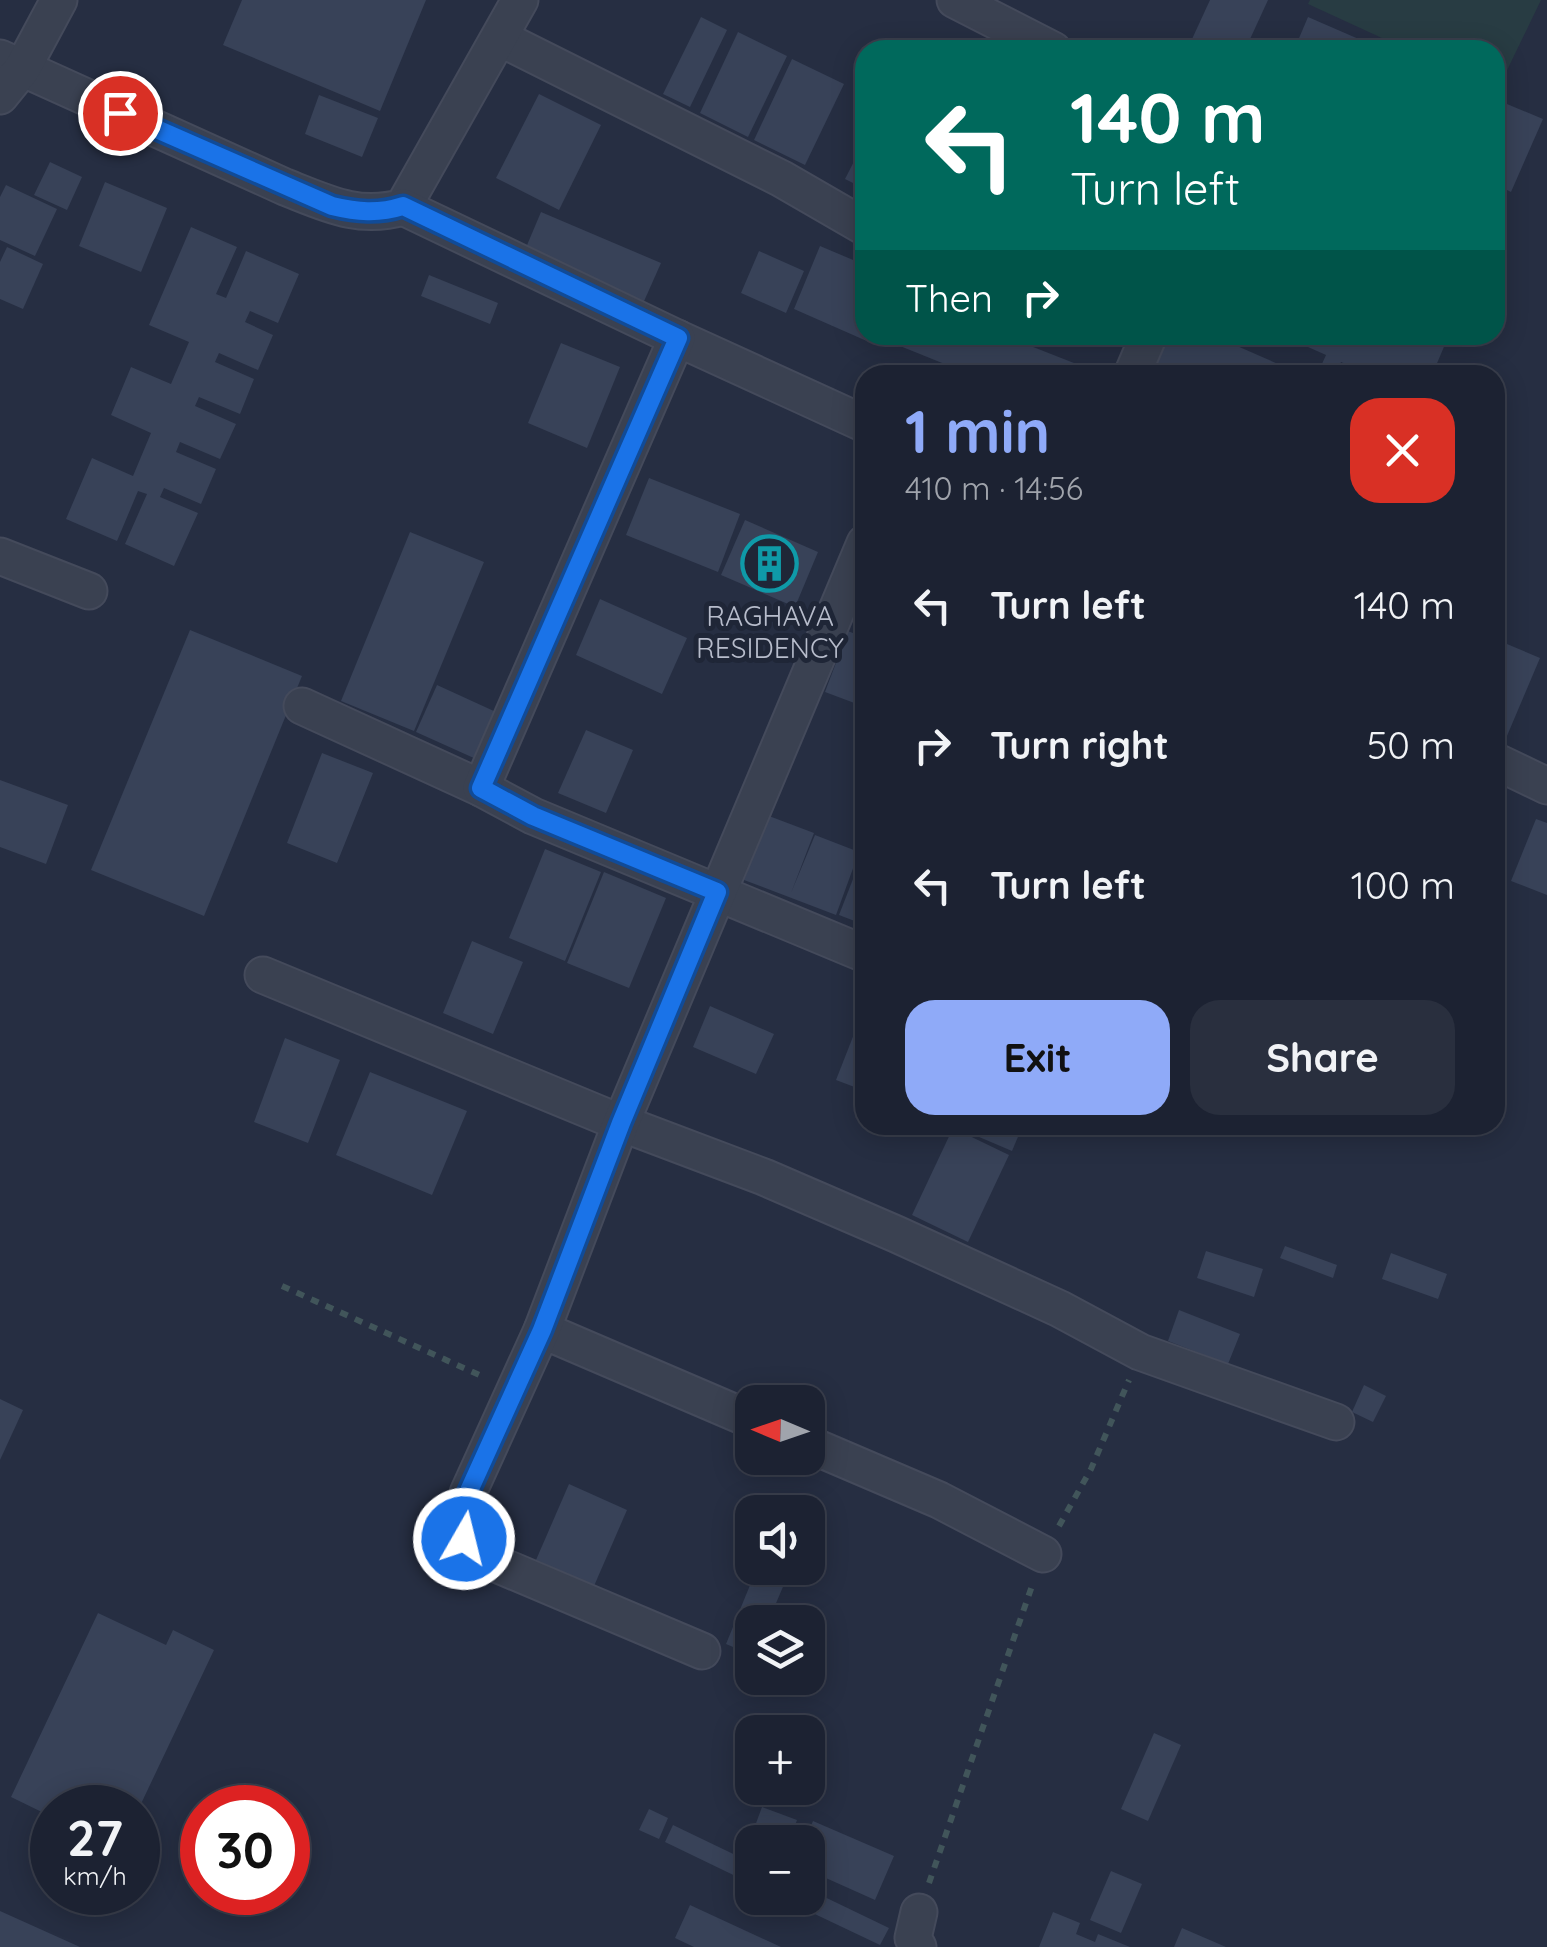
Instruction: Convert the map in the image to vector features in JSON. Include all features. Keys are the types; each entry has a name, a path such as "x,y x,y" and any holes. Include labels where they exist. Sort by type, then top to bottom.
{"street":[{"path":"0,96 11,63 60,0"},
{"path":"403,206 520,0"},
{"path":"955,0 1033,40"},
{"path":"500,38 782,178 855,220"},
{"path":"11,63 332,206 357,212 383,212 403,206 855,419"},
{"path":"481,788 678,338"},
{"path":"0,556 89,591"},
{"path":"702,1651 480,1557 464,1539 468,1493 542,1330 621,1123 855,567"},
{"path":"302,706 533,816 855,950"},
{"path":"1505,766 1547,786"},
{"path":"263,975 621,1123 764,1177 1060,1309 1140,1352 1336,1422"},
{"path":"542,1330 735,1413"},
{"path":"825,1451 938,1500 1044,1554"}],"path":[{"path":"282,1286 514,1391"},
{"path":"919,1930 1044,1554 1091,1470 1140,1352"}],"shaded area":[{"path":"1310,0 1541,0 1505,74 1505,40 1386,40 1308,4"}],"building":[{"path":"242,0 426,0 380,111 223,45"},
{"path":"1210,0 1268,0 1250,40 1192,40"},
{"path":"701,17 727,30 690,107 663,94"},
{"path":"1308,17 1361,40 1298,40"},
{"path":"738,32 787,56 748,137 700,113"},
{"path":"792,59 844,84 805,165 754,140"},
{"path":"539,94 601,125 559,210 496,178"},
{"path":"319,95 378,118 362,157 305,134"},
{"path":"1505,103 1543,119 1511,192 1505,189"},
{"path":"855,160 855,184 845,179"},
{"path":"50,162 82,177 67,210 34,195"},
{"path":"105,182 167,208 141,272 79,246"},
{"path":"6,185 57,209 35,256 0,240 0,197"},
{"path":"541,212 661,263 641,308 522,257"},
{"path":"191,227 237,247 216,294 226,298 246,251 299,274 278,323 250,311 245,322 273,335 258,370 219,353 215,362 254,379 240,414 199,397 195,406 236,424 220,459 180,442 176,452 216,469 201,504 164,488 160,497 198,513 174,566 125,544 147,494 138,491 117,541 66,519 92,458 133,476 151,433 111,415 131,367 171,384 189,342 149,325"},
{"path":"820,246 855,261 855,336 794,309"},
{"path":"7,247 43,264 23,309 0,299 0,262"},
{"path":"759,251 804,271 786,313 741,293"},
{"path":"429,275 498,303 490,324 421,296"},
{"path":"561,343 620,367 587,448 528,423"},
{"path":"1028,345 1079,365 947,365 900,346"},
{"path":"1160,345 1235,345 1280,365 1151,365"},
{"path":"1304,345 1445,345 1436,365 1322,365 1326,355"},
{"path":"649,478 740,514 718,572 626,535"},
{"name":"RAGHAVA RESIDENCY","path":"745,520 818,552 795,607 721,575"},
{"path":"410,532 484,562 414,731 341,701"},
{"path":"600,599 687,638 662,694 576,655"},
{"path":"190,630 302,676 204,916 91,870"},
{"path":"848,631 855,634 855,703 825,692"},
{"path":"1505,643 1540,658 1505,741"},
{"path":"437,685 496,712 476,759 416,732"},
{"path":"586,730 633,750 606,813 558,793"},
{"path":"322,753 373,773 337,863 287,843"},
{"path":"0,780 68,805 46,864 0,847"},
{"path":"769,816 814,833 791,893 815,835 855,850 855,863 836,915 744,880"},
{"path":"1536,819 1547,823 1547,895 1511,881"},
{"path":"545,849 601,872 565,961 509,938"},
{"path":"604,872 666,898 629,988 567,963"},
{"path":"855,874 855,921 839,915"},
{"path":"472,941 523,962 493,1034 443,1013"},
{"path":"710,1006 774,1034 756,1074 693,1047"},
{"path":"855,1032 855,1087 836,1080"},
{"path":"285,1038 340,1060 308,1143 254,1122"},
{"path":"370,1072 467,1111 432,1195 336,1155"},
{"path":"950,1135 968,1135 1009,1155 968,1242 912,1215"},
{"path":"974,1135 1019,1135 1012,1151"},
{"path":"1285,1246 1337,1265 1333,1278 1280,1258"},
{"path":"1206,1251 1263,1269 1254,1297 1197,1278"},
{"path":"1391,1253 1447,1274 1438,1299 1382,1279"},
{"path":"1179,1310 1240,1334 1228,1364 1168,1341"},
{"path":"1364,1385 1386,1396 1373,1422 1352,1412"},
{"path":"0,1399 23,1410 0,1460"},
{"path":"569,1484 627,1510 594,1586 536,1560"},
{"path":"750,1585 784,1585 775,1605 742,1605"},
{"path":"98,1613 166,1645 173,1630 214,1650 150,1785 30,1785 30,1806 11,1797"},
{"path":"735,1622 735,1648 726,1644"},
{"path":"1154,1733 1181,1745 1148,1821 1121,1809"},
{"path":"762,1807 797,1820 795,1825 755,1825"},
{"path":"649,1809 668,1818 659,1839 639,1830"},
{"path":"673,1825 735,1855 735,1876 665,1842"},
{"path":"825,1826 894,1856 875,1900 825,1878"},
{"path":"1111,1871 1142,1884 1121,1933 1090,1920"},
{"path":"825,1897 889,1928 880,1945 817,1915 825,1915"},
{"path":"690,1905 781,1947 694,1947 675,1938"},
{"path":"0,1911 80,1947 0,1947"},
{"path":"1053,1912 1080,1923 1076,1934 1095,1942 1098,1934 1130,1947 1039,1947"},
{"path":"1182,1928 1226,1947 1174,1947"}],"place":[{"name":"RAGHAVA RESIDENCY","path":"770,564"}],"route":[{"path":"120,113 332,206 357,212 383,212 403,206 678,338 481,788 533,816 717,892 621,1123 542,1330 468,1493 464,1539"}]}
